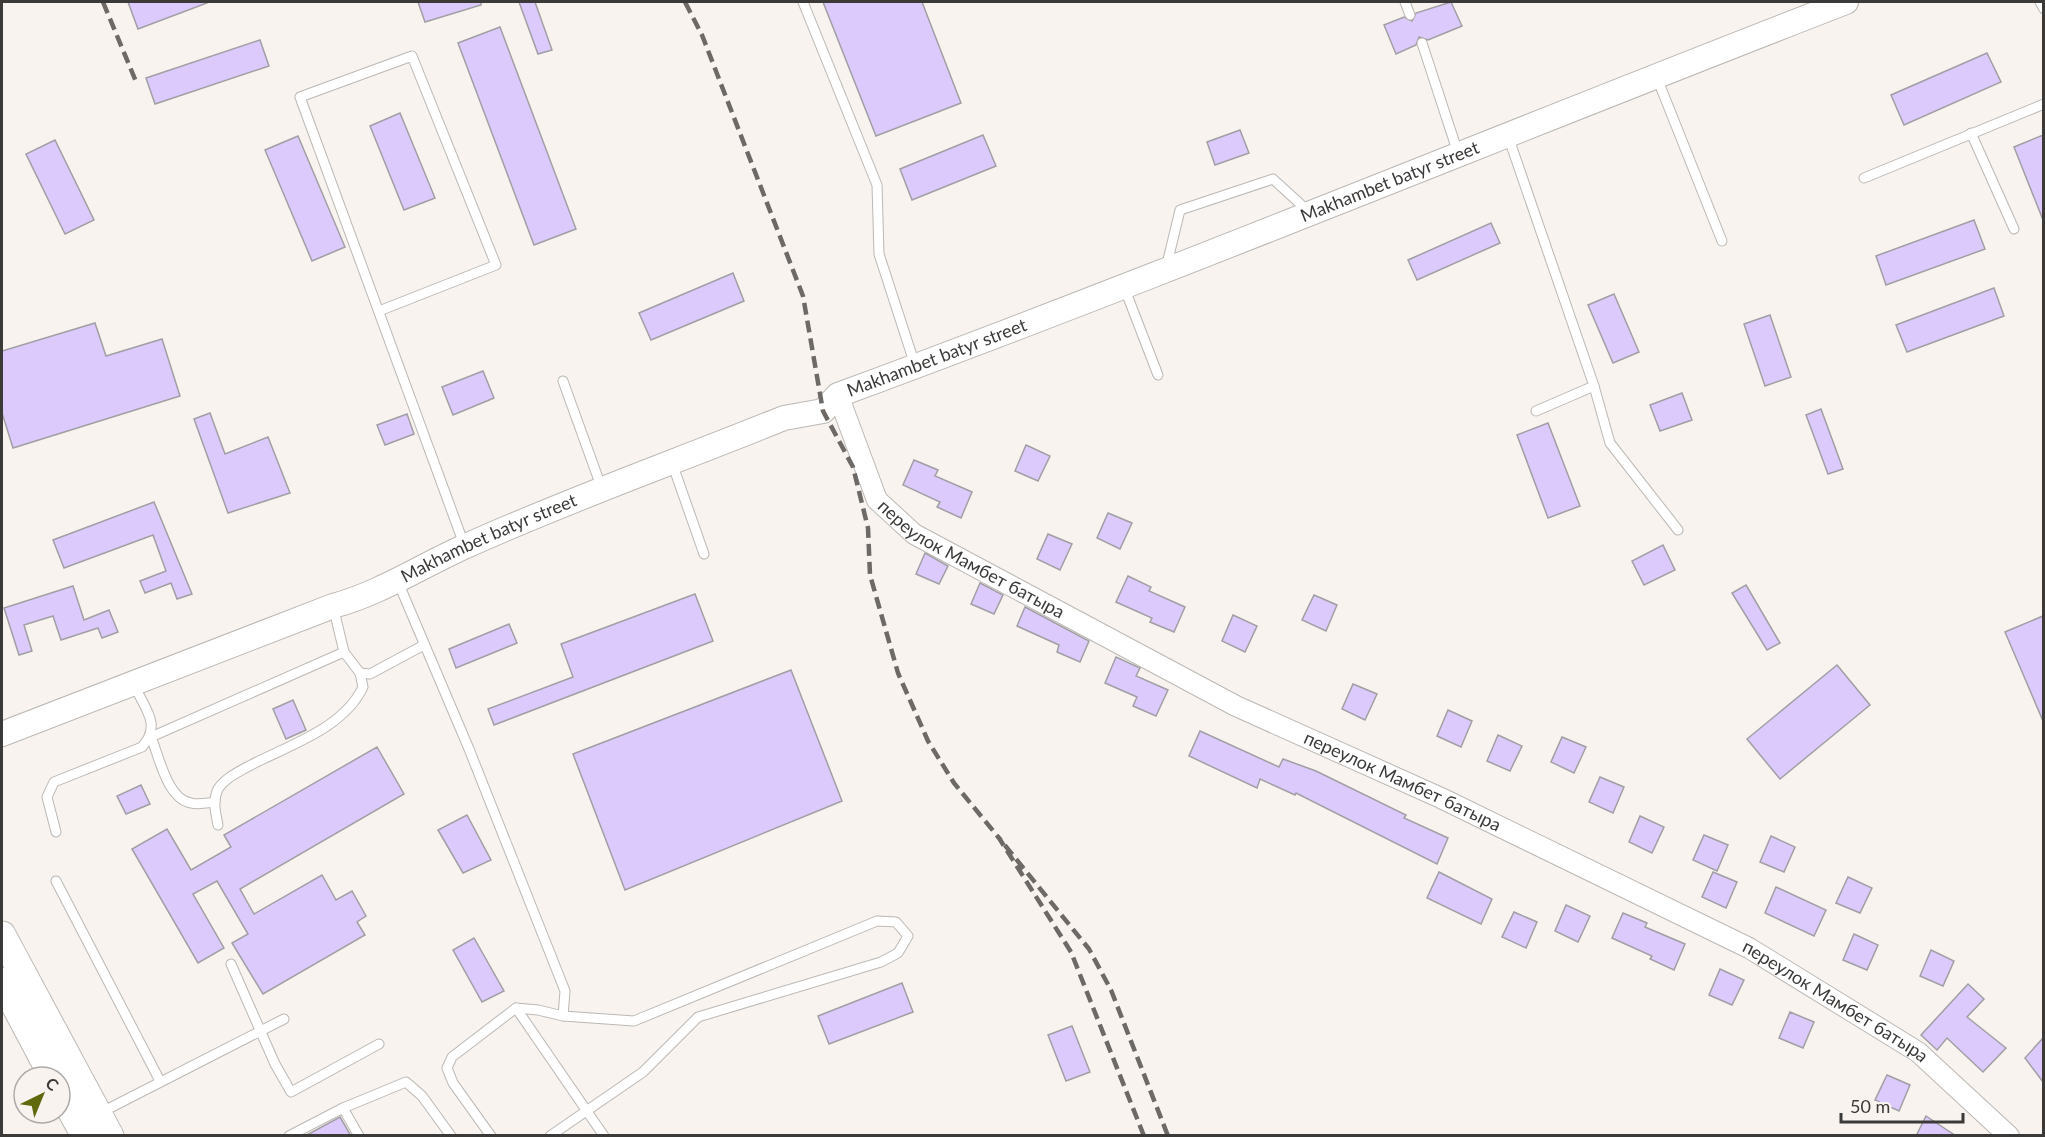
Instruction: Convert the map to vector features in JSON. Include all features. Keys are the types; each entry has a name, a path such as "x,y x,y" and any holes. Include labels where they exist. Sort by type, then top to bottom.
{"main road":[{"path":"2,935 98,1128"},
{"path":"2,981 47,1065"},
{"path":"72,1101 98,1128"}],"street":[{"name":"Makhambet batyr street","path":"2,734 398,582 465,546 784,418 823,411 838,395 1312,214 1458,153 1846,2"},
{"name":"переулок Мамбет батыра","path":"838,395 877,500 914,534 1236,705 1441,798 1749,948 1918,1052 2010,1136"}],"lane":[{"path":"803,2 877,185 879,254 916,367"},
{"path":"1405,2 1410,15"},
{"path":"2040,2 2043,9"},
{"path":"1422,43 1458,153"},
{"path":"379,312 496,265 412,56 300,97 379,312 465,546"},
{"path":"1656,75 1722,241"},
{"path":"1864,178 2043,104"},
{"path":"1508,134 1594,386 1610,443 1678,530"},
{"path":"1971,134 2014,229"},
{"path":"1165,271 1180,210 1273,179 1312,214"},
{"path":"1124,286 1158,375"},
{"path":"563,381 602,491"},
{"path":"1536,411 1594,386"},
{"path":"672,463 704,554"},
{"path":"398,582 469,749 565,991 563,1016"},
{"path":"218,825 215,802 219,788 234,775 315,733 350,707 363,687 360,673 344,652 333,606"},
{"path":"360,673 369,674 424,645"},
{"path":"56,832 47,797 54,782 142,747 151,737 344,652"},
{"path":"133,683 153,725 151,737 166,776 179,798 191,803 215,802"},
{"path":"56,880 160,1082"},
{"path":"491,1136 453,1083 447,1068 452,1057 516,1008 563,1016 634,1021 877,921 896,922 908,936 898,953 881,962 698,1017 643,1072 550,1136"},
{"path":"231,964 275,1064 291,1092 379,1044"},
{"path":"516,1008 604,1136"},
{"path":"98,1128 160,1082 284,1019"},
{"path":"289,1136 343,1108 406,1082 422,1096 451,1136"},
{"path":"343,1108 358,1136"}],"building":[{"path":"128,2 207,2 207,3 138,29"},
{"path":"418,2 481,2 481,5 425,22"},
{"path":"519,2 535,2 552,50 538,54"},
{"path":"823,2 922,2 961,103 876,136"},
{"path":"1451,2 1462,26 1428,40 1419,37 1416,45 1396,54 1384,25 1404,17 1412,21 1416,13"},
{"path":"500,27 576,229 534,245 458,43"},
{"path":"260,40 269,66 155,104 146,78"},
{"path":"1987,53 2001,82 1904,125 1891,95"},
{"path":"400,113 435,198 404,210 370,126"},
{"path":"1240,130 1249,153 1215,165 1207,142"},
{"path":"983,135 996,166 912,200 900,169"},
{"path":"2043,135 2043,220 2014,147"},
{"path":"298,136 345,247 312,261 265,150"},
{"path":"55,140 94,220 65,234 26,154"},
{"path":"1974,220 1985,249 1886,285 1876,256"},
{"path":"1491,223 1500,243 1417,280 1408,260"},
{"path":"733,273 744,301 651,340 639,313"},
{"path":"1994,288 2004,316 1907,352 1896,325"},
{"path":"1614,294 1639,352 1613,363 1588,305"},
{"path":"1770,315 1791,377 1765,386 1744,324"},
{"path":"95,323 106,356 162,339 180,396 13,448 2,413 2,351"},
{"path":"483,371 494,398 453,415 442,387"},
{"path":"1682,393 1692,420 1660,431 1650,405"},
{"path":"1821,409 1843,469 1828,474 1806,415"},
{"path":"210,413 225,454 268,437 290,493 228,513 194,419"},
{"path":"407,414 414,434 385,445 377,425"},
{"path":"1548,423 1580,506 1548,518 1517,435"},
{"path":"1026,445 1050,456 1038,481 1015,471"},
{"path":"914,460 938,470 935,476 972,492 961,518 937,507 940,502 903,485"},
{"path":"154,502 192,594 177,599 171,583 145,593 140,581 166,571 153,535 64,568 53,540"},
{"path":"1108,513 1132,523 1120,549 1097,538"},
{"path":"1048,534 1072,544 1060,570 1037,559"},
{"path":"1663,545 1675,570 1644,585 1632,561"},
{"path":"925,553 948,566 939,584 916,574"},
{"path":"1128,576 1151,587 1149,591 1185,607 1174,632 1150,622 1152,618 1116,602"},
{"path":"980,583 1003,595 994,614 971,604"},
{"path":"1746,585 1780,643 1767,650 1732,593"},
{"path":"73,586 84,620 109,610 118,632 102,638 98,628 61,640 53,616 24,625 32,651 19,655 4,608"},
{"path":"695,594 713,641 494,725 488,709 573,677 561,644"},
{"path":"1314,595 1337,605 1326,631 1302,620"},
{"path":"1025,607 1089,641 1080,662 1057,652 1059,645 1017,626"},
{"path":"1233,615 1257,626 1245,652 1222,641"},
{"path":"2043,616 2043,721 2005,632"},
{"path":"509,624 517,643 456,668 449,649"},
{"path":"1116,657 1140,668 1136,676 1168,690 1156,716 1133,706 1137,697 1105,683"},
{"path":"1837,665 1870,705 1780,779 1747,739"},
{"path":"791,670 842,801 625,890 573,754"},
{"path":"1353,684 1377,694 1365,720 1342,709"},
{"path":"293,700 306,730 286,739 273,709"},
{"path":"1448,710 1472,721 1461,747 1437,736"},
{"path":"1200,731 1279,767 1283,759 1316,771 1406,815 1404,818 1448,838 1437,864 1296,793 1295,795 1260,779 1257,788 1189,756"},
{"path":"1498,735 1522,746 1510,771 1487,761"},
{"path":"1562,737 1586,747 1574,773 1551,762"},
{"path":"377,747 404,794 240,889 254,914 322,875 336,900 352,891 366,916 357,922 365,935 263,994 232,943 248,934 217,881 193,894 224,948 198,963 132,849 167,829 191,870 231,847 224,835"},
{"path":"1600,777 1624,787 1613,813 1589,802"},
{"path":"141,785 150,804 126,814 117,796"},
{"path":"467,815 491,860 463,873 438,830"},
{"path":"1640,816 1664,827 1652,853 1629,842"},
{"path":"1704,835 1728,845 1717,871 1693,860"},
{"path":"1771,836 1795,847 1784,872 1760,862"},
{"path":"1439,872 1492,899 1481,924 1427,898"},
{"path":"1713,872 1737,882 1726,908 1702,897"},
{"path":"1848,877 1872,888 1860,913 1836,903"},
{"path":"1776,887 1826,910 1814,936 1765,913"},
{"path":"1566,905 1590,916 1578,942 1555,931"},
{"path":"1514,912 1537,922 1526,948 1502,937"},
{"path":"1623,913 1647,923 1645,927 1685,944 1674,970 1650,959 1652,956 1612,938"},
{"path":"1854,934 1878,945 1867,970 1843,960"},
{"path":"474,938 504,991 482,1002 453,950"},
{"path":"1931,950 1954,961 1943,986 1920,976"},
{"path":"1720,969 1744,980 1732,1005 1709,995"},
{"path":"902,983 913,1012 829,1044 818,1016"},
{"path":"1968,984 1984,999 1967,1017 2006,1048 1983,1072 1947,1038 1937,1050 1921,1035"},
{"path":"1790,1012 1814,1022 1803,1048 1779,1038"},
{"path":"1072,1026 1090,1072 1066,1081 1048,1035"},
{"path":"2043,1038 2043,1082 2025,1058"},
{"path":"1887,1075 1910,1085 1899,1111 1875,1100"},
{"path":"1926,1116 1956,1136 1916,1136"},
{"path":"340,1117 351,1136 305,1136"}],"railway":[{"path":"103,2 137,84"},
{"path":"685,2 702,35 803,296 823,411 853,467 868,528 870,575 898,673 928,741 954,783 999,838"},
{"path":"1144,1136 1071,952 999,838 1089,949 1111,990 1168,1136"}]}
